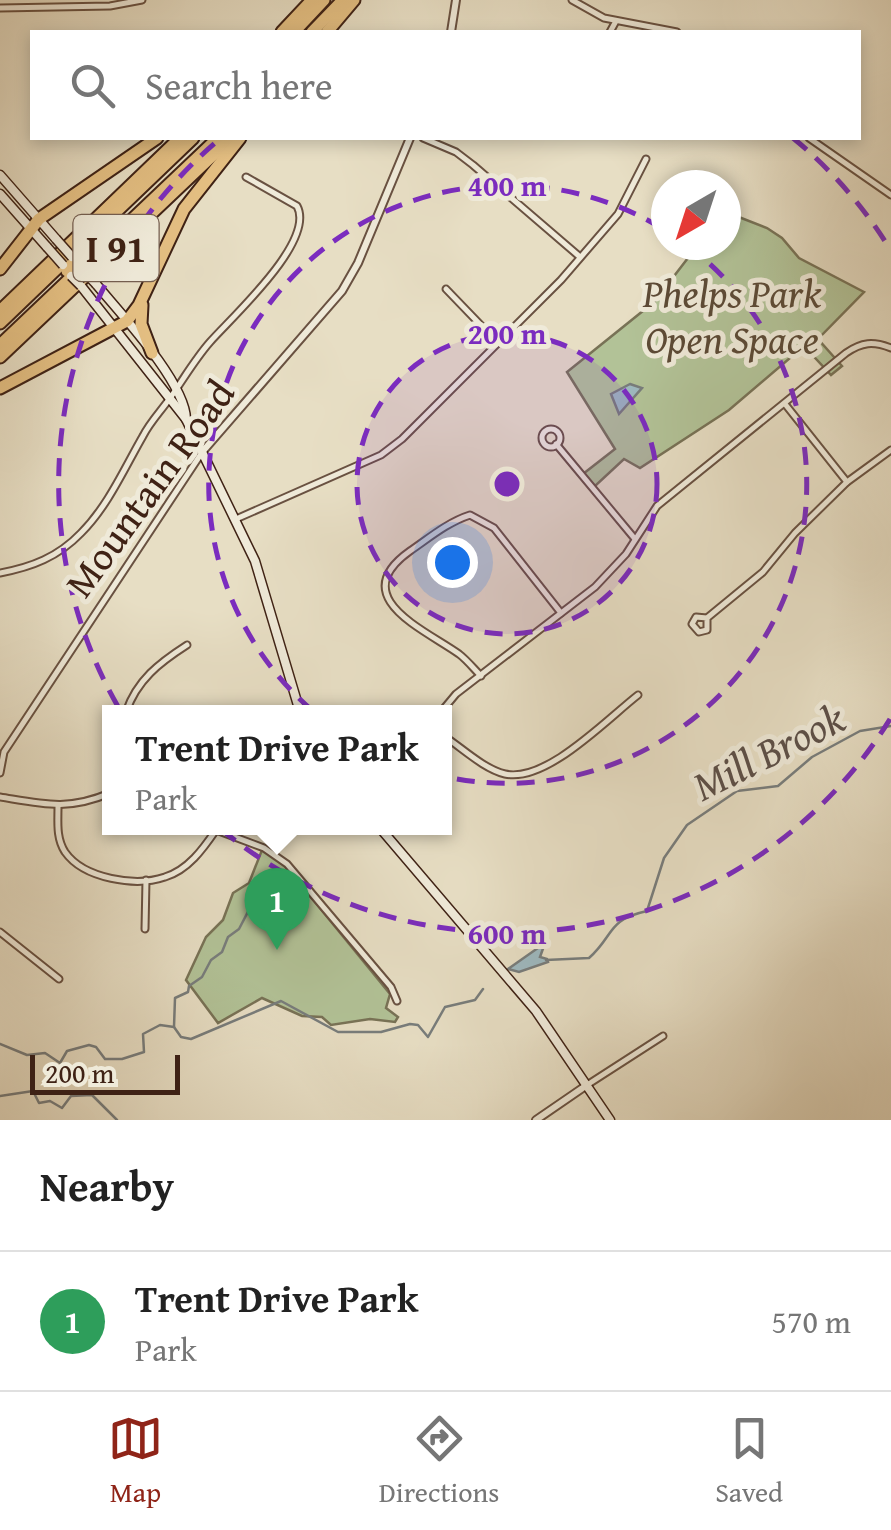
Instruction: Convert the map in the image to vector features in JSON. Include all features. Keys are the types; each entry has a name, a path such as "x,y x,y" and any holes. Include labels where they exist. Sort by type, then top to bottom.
{"highway":[{"path":"284,30 312,0"},
{"path":"300,30 325,0"},
{"path":"316,30 346,0"},
{"path":"328,30 346,0"},
{"path":"0,269 34,224 154,140"},
{"name":"I 91","path":"0,311 178,140"},
{"path":"0,323 191,140"},
{"path":"72,266 84,259 205,140"},
{"path":"0,344 216,140"},
{"name":"I 91","path":"0,356 228,140"},
{"path":"0,388 122,325 143,296 184,208 238,140"},
{"path":"143,296 141,324 147,357"}],"main road":[{"path":"0,176 47,247 96,284 122,325 175,390 186,410 186,420"},
{"path":"10,186 0,194 56,239 86,293 122,325"},
{"path":"147,357 169,400 186,420 236,519 266,592 298,705"},
{"path":"386,835 536,1011 610,1120"}],"street":[{"path":"0,8 110,6 142,0"},
{"path":"451,30 456,0"},
{"path":"572,0 592,13 616,21 666,30"},
{"path":"611,30 616,21"},
{"name":"Mountain Road","path":"0,773 2,750 203,451 342,291 358,264 409,140"},
{"path":"427,140 456,152 580,257"},
{"path":"812,140 891,195"},
{"path":"236,519 381,456 580,257 629,198 646,159"},
{"path":"0,573 39,564 83,531 148,427 300,231 302,216 294,202 246,177"},
{"path":"446,289 498,343"},
{"path":"447,705 610,573 658,506 784,404 861,344 877,342 891,348"},
{"path":"784,404 847,482"},
{"path":"556,444 635,539"},
{"path":"707,618 763,572 795,533 847,482 891,450"},
{"path":"481,676 456,652 402,618 391,604 385,591 386,578 398,560 457,519 470,515 494,528 561,613"},
{"path":"129,705 136,687 156,666 188,646"},
{"path":"452,741 500,773 518,776 560,757 638,695"},
{"path":"0,797 58,806 84,804 102,796"},
{"path":"58,806 57,832 63,849 75,863 98,875 166,878 186,866 212,835"},
{"path":"231,835 264,848 288,864 397,1000"},
{"path":"145,929 146,880"},
{"path":"0,932 58,979"},
{"path":"536,1120 662,1036"}],"green space":[{"name":"Phelps Park Open Space","path":"741,218 767,228 799,258 864,292 818,339 842,366 831,375 804,346 729,410 640,468 624,459 594,487 583,474 615,449 567,372 654,302 686,260 741,260"},
{"path":"262,850 284,864 390,994 386,1008 398,1017 395,1022 370,1019 331,1025 322,1017 302,1016 262,998 218,1023 186,980 206,937 223,920 233,893 249,883"}],"water":[{"path":"630,384 642,388 619,414 611,394"},
{"path":"545,943 540,957 548,962 519,972 508,969"}],"waterway":[{"name":"Mill Brook","path":"546,960 589,958 617,924 647,911 664,858 687,825 737,791 778,786 812,757 860,731 891,726"},
{"path":"174,1027 175,998 188,992 211,960 222,952 228,937 239,929 268,873"},
{"name":"Mill Brook","path":"0,1044 27,1055 45,1053 60,1063 67,1051 89,1045 96,1047 105,1059 122,1059 144,1052 143,1034 160,1025 174,1027 181,1037 191,1039 281,1001 338,1032 381,1032 410,1024 418,1025 428,1037 445,1007 475,1000 483,989"},
{"path":"0,1096 33,1091 39,1103 50,1101 62,1108 71,1096 92,1095 117,1120"}],"place":[{"name":"Trent Drive Park","path":"277,950"}]}
